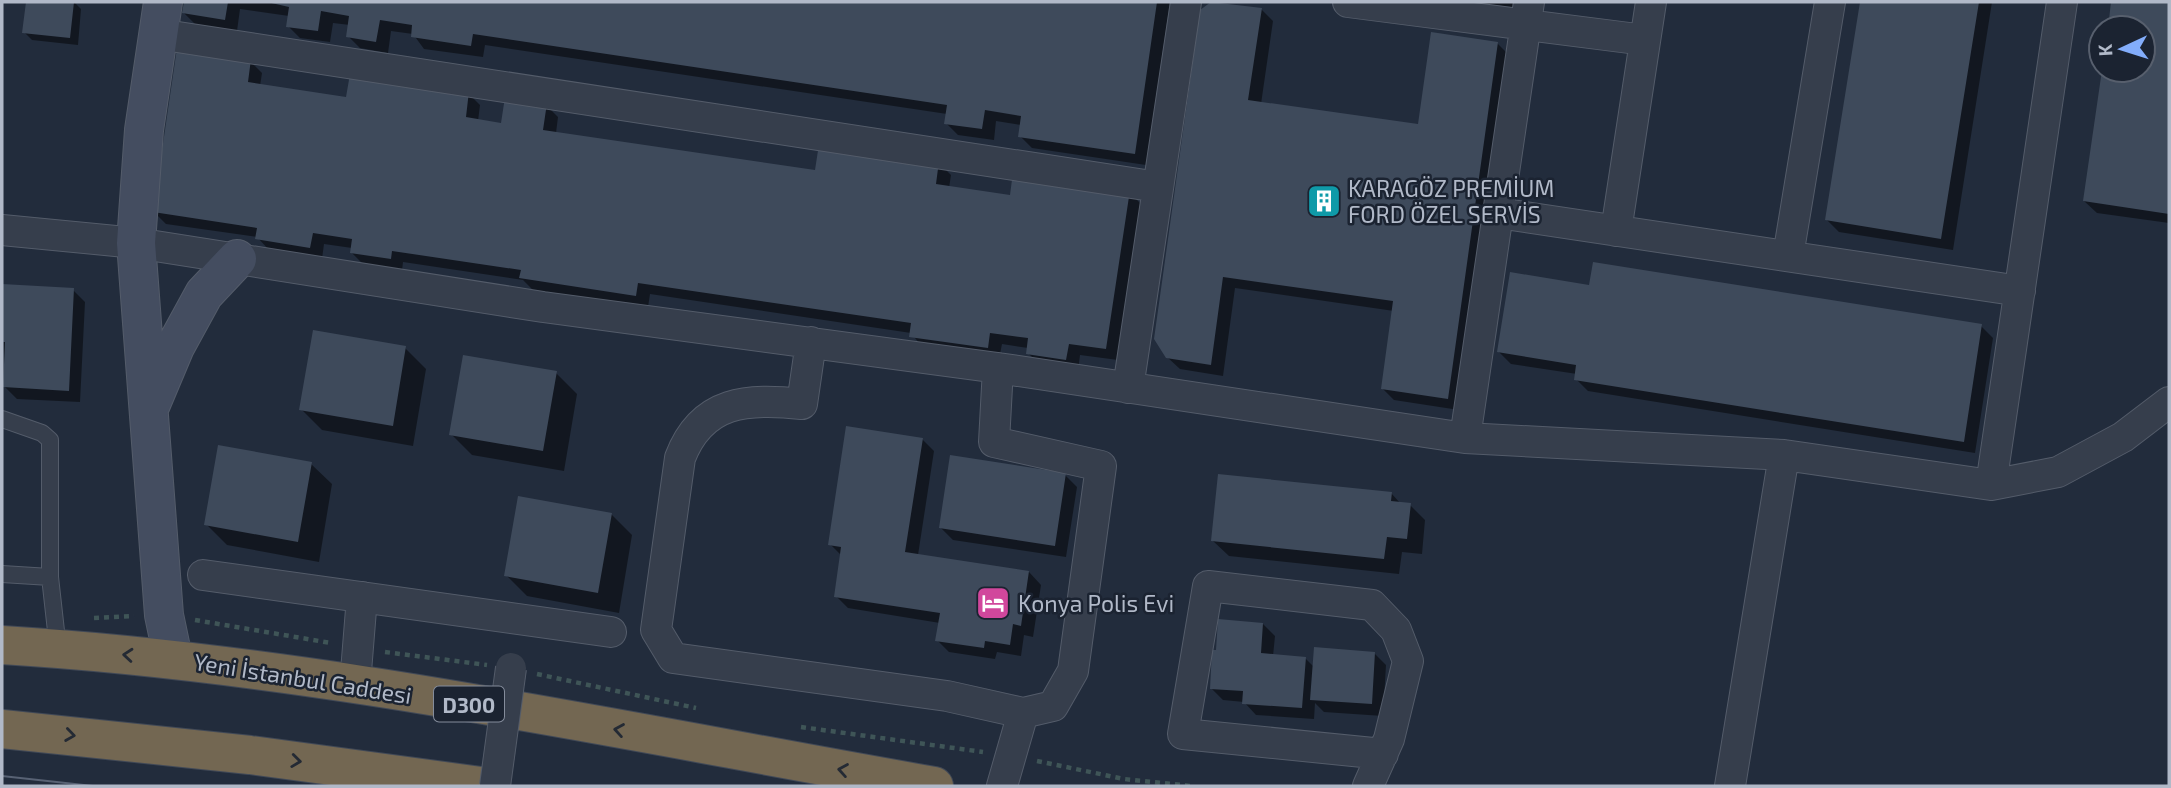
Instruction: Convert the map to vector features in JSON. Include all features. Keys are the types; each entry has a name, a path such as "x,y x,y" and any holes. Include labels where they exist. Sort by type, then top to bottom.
{"highway":[{"name":"Yeni İstanbul Caddesi","path":"2,645 173,658 355,684 934,786"},
{"path":"2,729 250,755 481,786"}],"street":[{"path":"1128,388 1186,2"},
{"path":"1348,2 1527,13 1645,40"},
{"path":"1616,231 1651,2"},
{"path":"1788,257 1830,2"},
{"path":"1991,485 2063,2"},
{"path":"1465,438 1527,13"},
{"path":"173,658 164,615 136,243 144,130 160,18 1158,187"},
{"path":"1498,213 2020,291"},
{"path":"2,230 136,243 543,307 998,368 1465,438 1784,455 1991,485 2058,472 2123,437 2169,402"},
{"path":"148,410 175,347 204,295 237,259"},
{"path":"811,342 802,404 766,400 729,405 708,416 688,436 680,458 656,630 663,647 673,659 947,696 1023,713 1053,706 1073,671 1101,466 994,442 998,368"},
{"path":"1730,786 1784,455"},
{"path":"203,575 611,632"},
{"path":"1368,786 1383,754 1408,661 1396,630 1372,605 1208,586 1183,734 1383,754"},
{"path":"355,684 362,597"},
{"path":"495,786 511,668"},
{"path":"1002,786 1023,713"}],"lane":[{"path":"2,419 41,433 50,440 50,577 58,649"},
{"path":"2,575 50,577"}],"building":[{"path":"26,2 74,2 70,38 22,33"},
{"path":"184,2 228,2 225,20 182,13"},
{"path":"267,2 1157,2 1135,154 1018,137 1021,116 985,110 982,129 944,124 947,105 473,34 471,46 411,37 412,25 380,20 376,42 346,37 349,16 321,11 318,31 286,27 289,7"},
{"name":"KARAGÖZ PREMİUM FORD ÖZEL SERVİS","path":"1211,2 1262,8 1248,100 1418,124 1431,32 1498,42 1448,399 1381,389 1393,301 1223,277 1211,365 1166,358 1154,339 1200,10"},
{"path":"1860,2 1979,2 1941,239 1825,220"},
{"path":"2111,2 2169,2 2169,214 2083,201 2100,84 2157,84 2157,14 2110,14"},
{"path":"177,48 251,59 248,82 346,97 350,74 469,91 466,117 501,123 505,97 547,103 543,130 815,170 819,144 939,161 936,184 1010,195 1013,172 1130,190 1106,349 1069,344 1066,360 1026,354 1028,338 990,333 988,348 909,337 911,323 638,283 636,296 519,278 521,270 392,251 391,259 350,253 352,239 313,233 310,248 255,239 257,228 153,212"},
{"path":"1593,262 1982,324 1964,442 1574,380 1576,365 1497,352 1510,272 1589,285"},
{"path":"2,284 74,288 69,391 3,387 5,342 2,342"},
{"path":"313,330 406,346 393,426 299,410"},
{"path":"463,355 557,371 543,451 449,435"},
{"path":"846,426 923,438 905,552 1029,571 1021,626 1013,624 1010,645 985,641 984,648 935,641 940,613 834,597 841,547 828,545"},
{"path":"218,445 312,462 298,542 204,525"},
{"path":"950,455 1066,473 1055,546 939,528"},
{"path":"1218,474 1392,492 1391,501 1411,503 1407,539 1387,537 1384,559 1211,541"},
{"path":"518,496 612,513 598,593 504,576"},
{"path":"1218,619 1263,623 1261,653 1306,657 1302,708 1242,704 1243,691 1210,689 1212,650 1216,650"},
{"path":"1314,647 1375,652 1372,704 1310,700"}],"tram line":[{"path":"2,776 93,786"}],"place":[{"name":"KARAGÖZ PREMİUM FORD ÖZEL SERVİS","path":"1324,201"},
{"name":"Konya Polis Evi","path":"993,603"}]}
